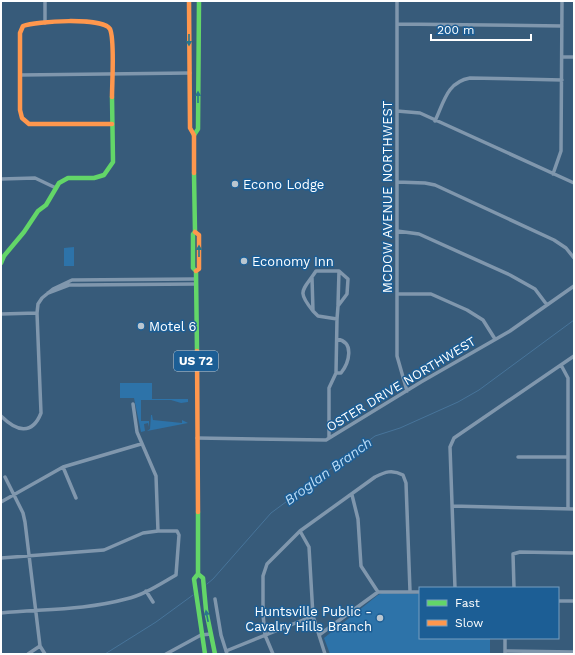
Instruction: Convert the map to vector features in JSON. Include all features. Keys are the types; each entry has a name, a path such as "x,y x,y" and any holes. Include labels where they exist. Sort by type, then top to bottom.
{"main road":[{"name":"US 72","path":"189,1 190,128 194,135 196,232 199,235 198,269 196,271 198,574 194,579 196,602 205,654"},
{"name":"US 72","path":"194,135 198,129 199,1"},
{"path":"1,263 4,256 24,232 38,211 46,206 59,183 68,178 94,178 104,175 109,170 113,162 112,36 110,28 107,24 92,23 45,23 28,24 23,26 20,33 20,110 21,117 26,123 112,124"},
{"name":"US 72","path":"198,574 202,578 204,599 215,654"}],"street":[{"path":"45,1 45,23"},
{"name":"MCDOW AVENUE NORTHWEST","path":"397,1 397,356 407,391"},
{"path":"553,174 561,151 562,1"},
{"path":"397,24 562,26"},
{"path":"562,57 574,57"},
{"path":"20,75 190,73"},
{"path":"435,121 450,87 459,80 487,78 562,80"},
{"path":"397,111 420,113 574,184"},
{"path":"1,179 35,178 56,188"},
{"path":"397,182 420,182 434,185 554,240 566,248 574,258"},
{"path":"397,231 419,234 516,278 535,289 548,305"},
{"path":"337,319 318,316 303,298 303,290 316,271 339,271 348,279 347,294 338,306"},
{"path":"329,438 329,388 336,374 339,271"},
{"path":"312,277 313,311"},
{"path":"1,416 16,427 24,429 33,428 38,422 41,413 37,313 38,304 47,293 69,285 196,282"},
{"name":"OSTER DRIVE NORTHWEST","path":"197,438 326,440 495,339 548,305 574,286"},
{"path":"397,294 431,294 467,310 483,320 495,339"},
{"path":"1,314 37,313"},
{"path":"336,374 340,373 346,366 349,356 348,346 342,340 337,339"},
{"path":"455,587 450,446 454,438 574,356"},
{"path":"561,365 568,378 568,508"},
{"path":"133,404 137,432 156,476 158,531"},
{"path":"1,502 63,467 141,444"},
{"path":"518,457 568,457"},
{"path":"63,467 76,498"},
{"path":"273,654 265,635 263,576 267,564 300,532 375,477 386,471 397,471 403,475 406,493 410,591"},
{"path":"5,477 23,513 34,610 40,646 45,654"},
{"path":"352,495 358,519 361,566 378,592"},
{"path":"452,506 574,509"},
{"path":"1,558 104,550 143,533 158,531 177,531 179,540 176,575 127,599 108,603 1,613"},
{"path":"300,532 309,548 313,616 324,654"},
{"path":"514,587 513,554 520,552 574,553"},
{"path":"146,591 153,602"},
{"path":"319,635 378,592 419,592"},
{"path":"215,600 226,653 265,635 313,616"},
{"path":"559,601 574,601"},
{"path":"166,654 201,635 211,634"},
{"path":"505,639 505,652 574,652"},
{"path":"28,654 40,646"}],"shaded area":[{"path":"74,247 74,266 64,266 64,248"},
{"path":"120,383 152,383 152,399 188,399 188,402 181,403 171,400 141,400 141,421 149,421 149,427 148,423 144,424 145,431 141,432 134,398 120,398"},
{"path":"151,415 153,420 182,423 182,420 188,423 147,431 150,429"},
{"path":"382,593 419,594 419,639 490,639 490,654 330,654 324,638"}],"waterway":[{"name":"Broglan Branch","path":"207,584 271,513 375,436 400,428 458,402 479,390 574,320"},
{"name":"Broglan Branch","path":"105,654 156,622 193,595"}],"traffic: fast":[{"path":"194,135 198,129 199,1"},
{"path":"1,263 4,256 24,232 38,211 46,205 59,183 68,178 94,178 104,175 113,162 112,97"},
{"path":"194,173 195,232 193,234 193,268 196,271 197,351"},
{"path":"198,512 198,574 194,579 205,654"},
{"path":"198,574 203,578 206,610 215,654"}],"traffic: slow":[{"path":"189,1 190,128 194,135 194,173"},
{"path":"112,97 112,34 110,29 105,25 83,21 69,21 30,24 23,26 20,33 20,110 22,118 29,124 112,124"},
{"path":"195,232 199,235 199,269 196,271"},
{"path":"197,351 198,512"}],"place":[{"name":"Econo Lodge","path":"235,184"},
{"name":"Economy Inn","path":"244,261"},
{"name":"Motel 6","path":"141,326"},
{"name":"Huntsville Public - Cavalry Hills Branch","path":"380,618"}]}
